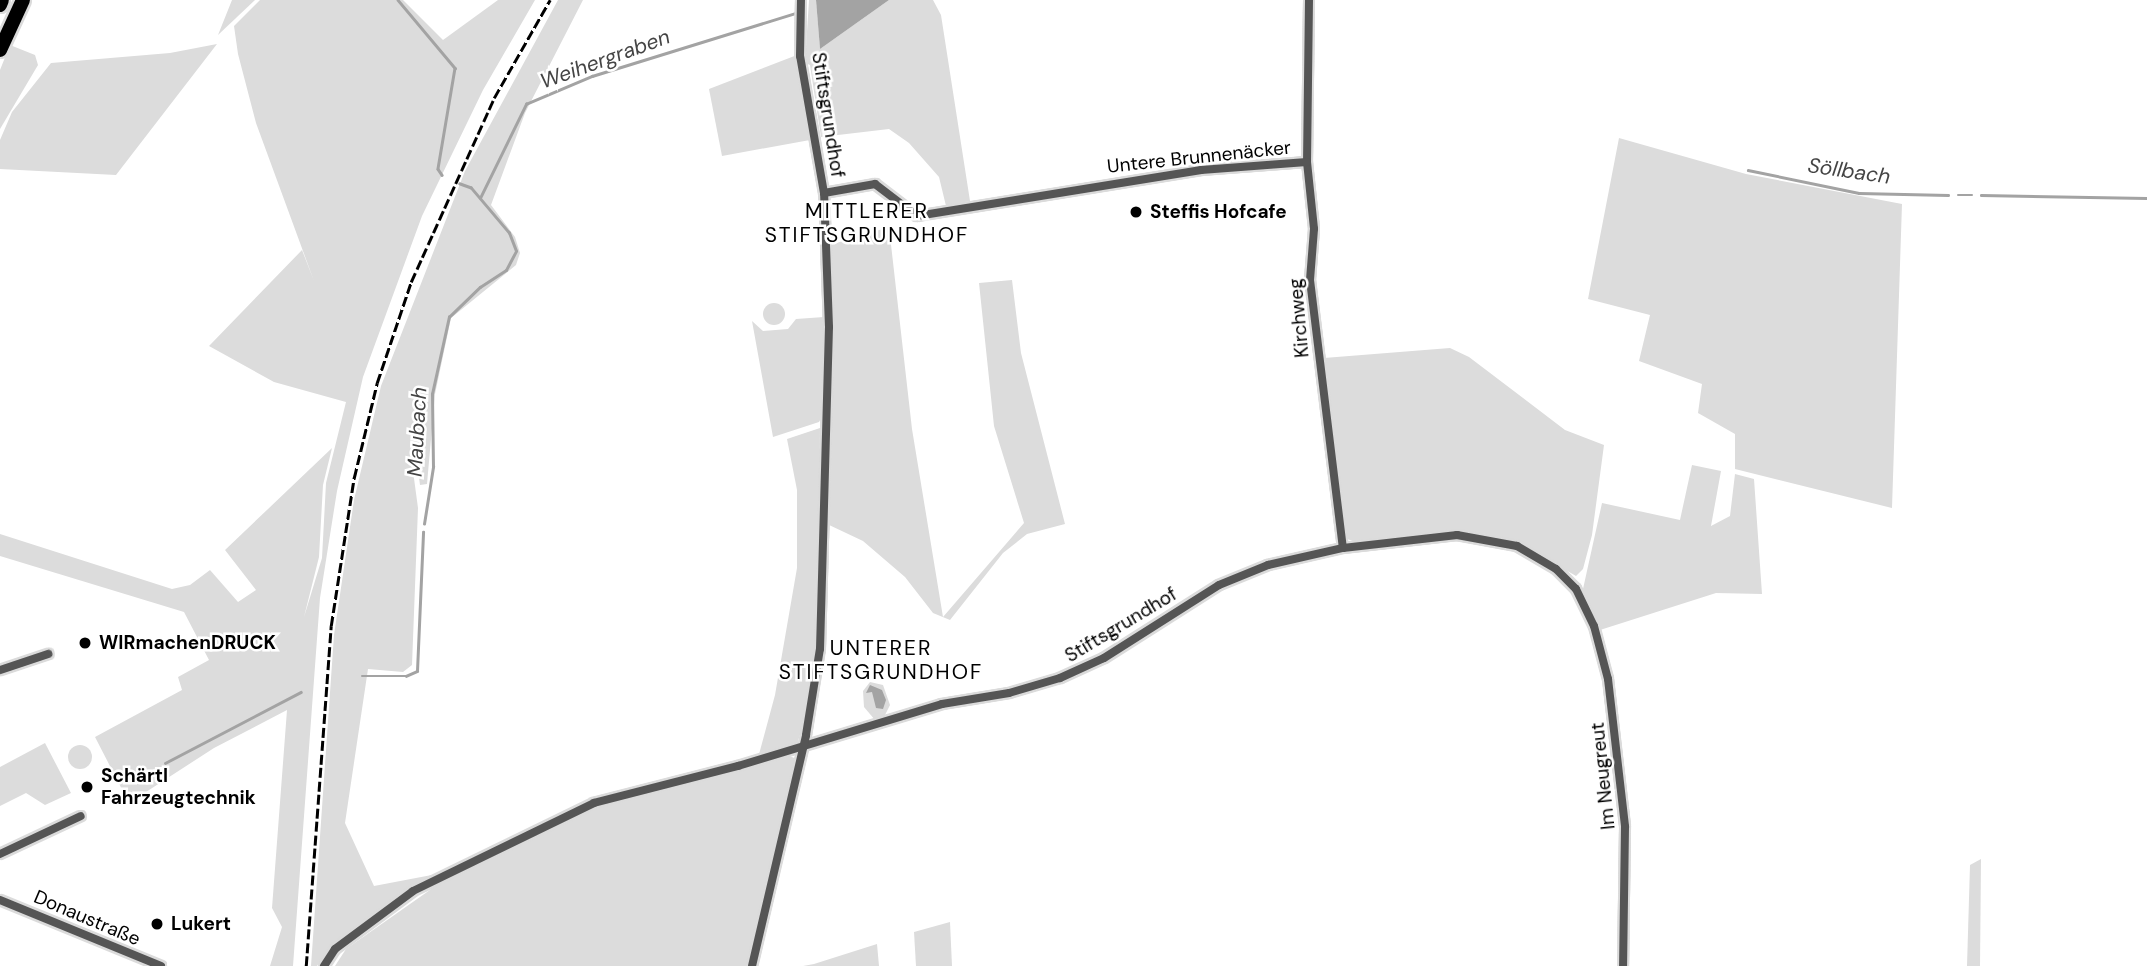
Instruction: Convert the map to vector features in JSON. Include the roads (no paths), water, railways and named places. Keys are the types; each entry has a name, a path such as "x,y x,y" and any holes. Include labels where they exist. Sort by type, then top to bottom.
{"highway":[{"path":"0,5 2,0"},
{"path":"0,50 23,0"}],"street":[{"name":"Stiftsgrundhof","path":"801,0 800,56 824,193 829,327 820,635 802,747 942,704 1009,693 1060,678 1104,657 1238,576 1343,548 1438,536 1488,538 1537,557 1576,589"},
{"name":"Kirchweg","path":"1309,0 1307,162 1314,229 1310,280 1343,548"},
{"name":"Untere Brunnenäcker","path":"1094,185 1230,166 1307,162"},
{"name":"Stiftsgrundhof","path":"824,193 875,184 917,216 1094,185"},
{"name":"Im Neugreut","path":"1576,589 1594,626 1608,679 1616,740 1625,827 1623,966"},
{"path":"0,670 48,654"},
{"path":"324,966 335,949 413,891 594,803 802,747 752,966"},
{"path":"0,854 81,816"},
{"name":"Donaustraße","path":"0,900 161,966"}],"waterway":[{"name":"Maubach","path":"398,0 455,68 438,169 442,175"},
{"name":"Weihergraben","path":"480,198 526,104 592,76 795,13"},
{"name":"Söllbach","path":"1748,170 1859,193 1948,195"},
{"name":"Maubach","path":"424,524 433,467 432,394 449,317 480,287 506,270 516,251 509,233 471,188 460,184"},
{"name":"Söllbach","path":"1958,195 1972,195"},
{"name":"Söllbach","path":"1981,195 2147,198"},
{"name":"Maubach","path":"362,676 406,676 417,671 423,532"},
{"name":"Maubach","path":"165,763 301,692"}],"railway":[{"path":"306,966 331,626 354,478 377,383 411,282 494,98 550,0"}],"place":[{"name":"Steffis Hofcafe","path":"1136,212"},
{"name":"WIRmachenDRUCK","path":"85,643"},
{"name":"Schärtl Fahrzeugtechnik","path":"87,787"},
{"name":"Lukert","path":"157,924"}],"district":[{"name":"MITTLERER STIFTSGRUNDHOF","path":"867,223"},
{"name":"UNTERER STIFTSGRUNDHOF","path":"881,660"}]}
